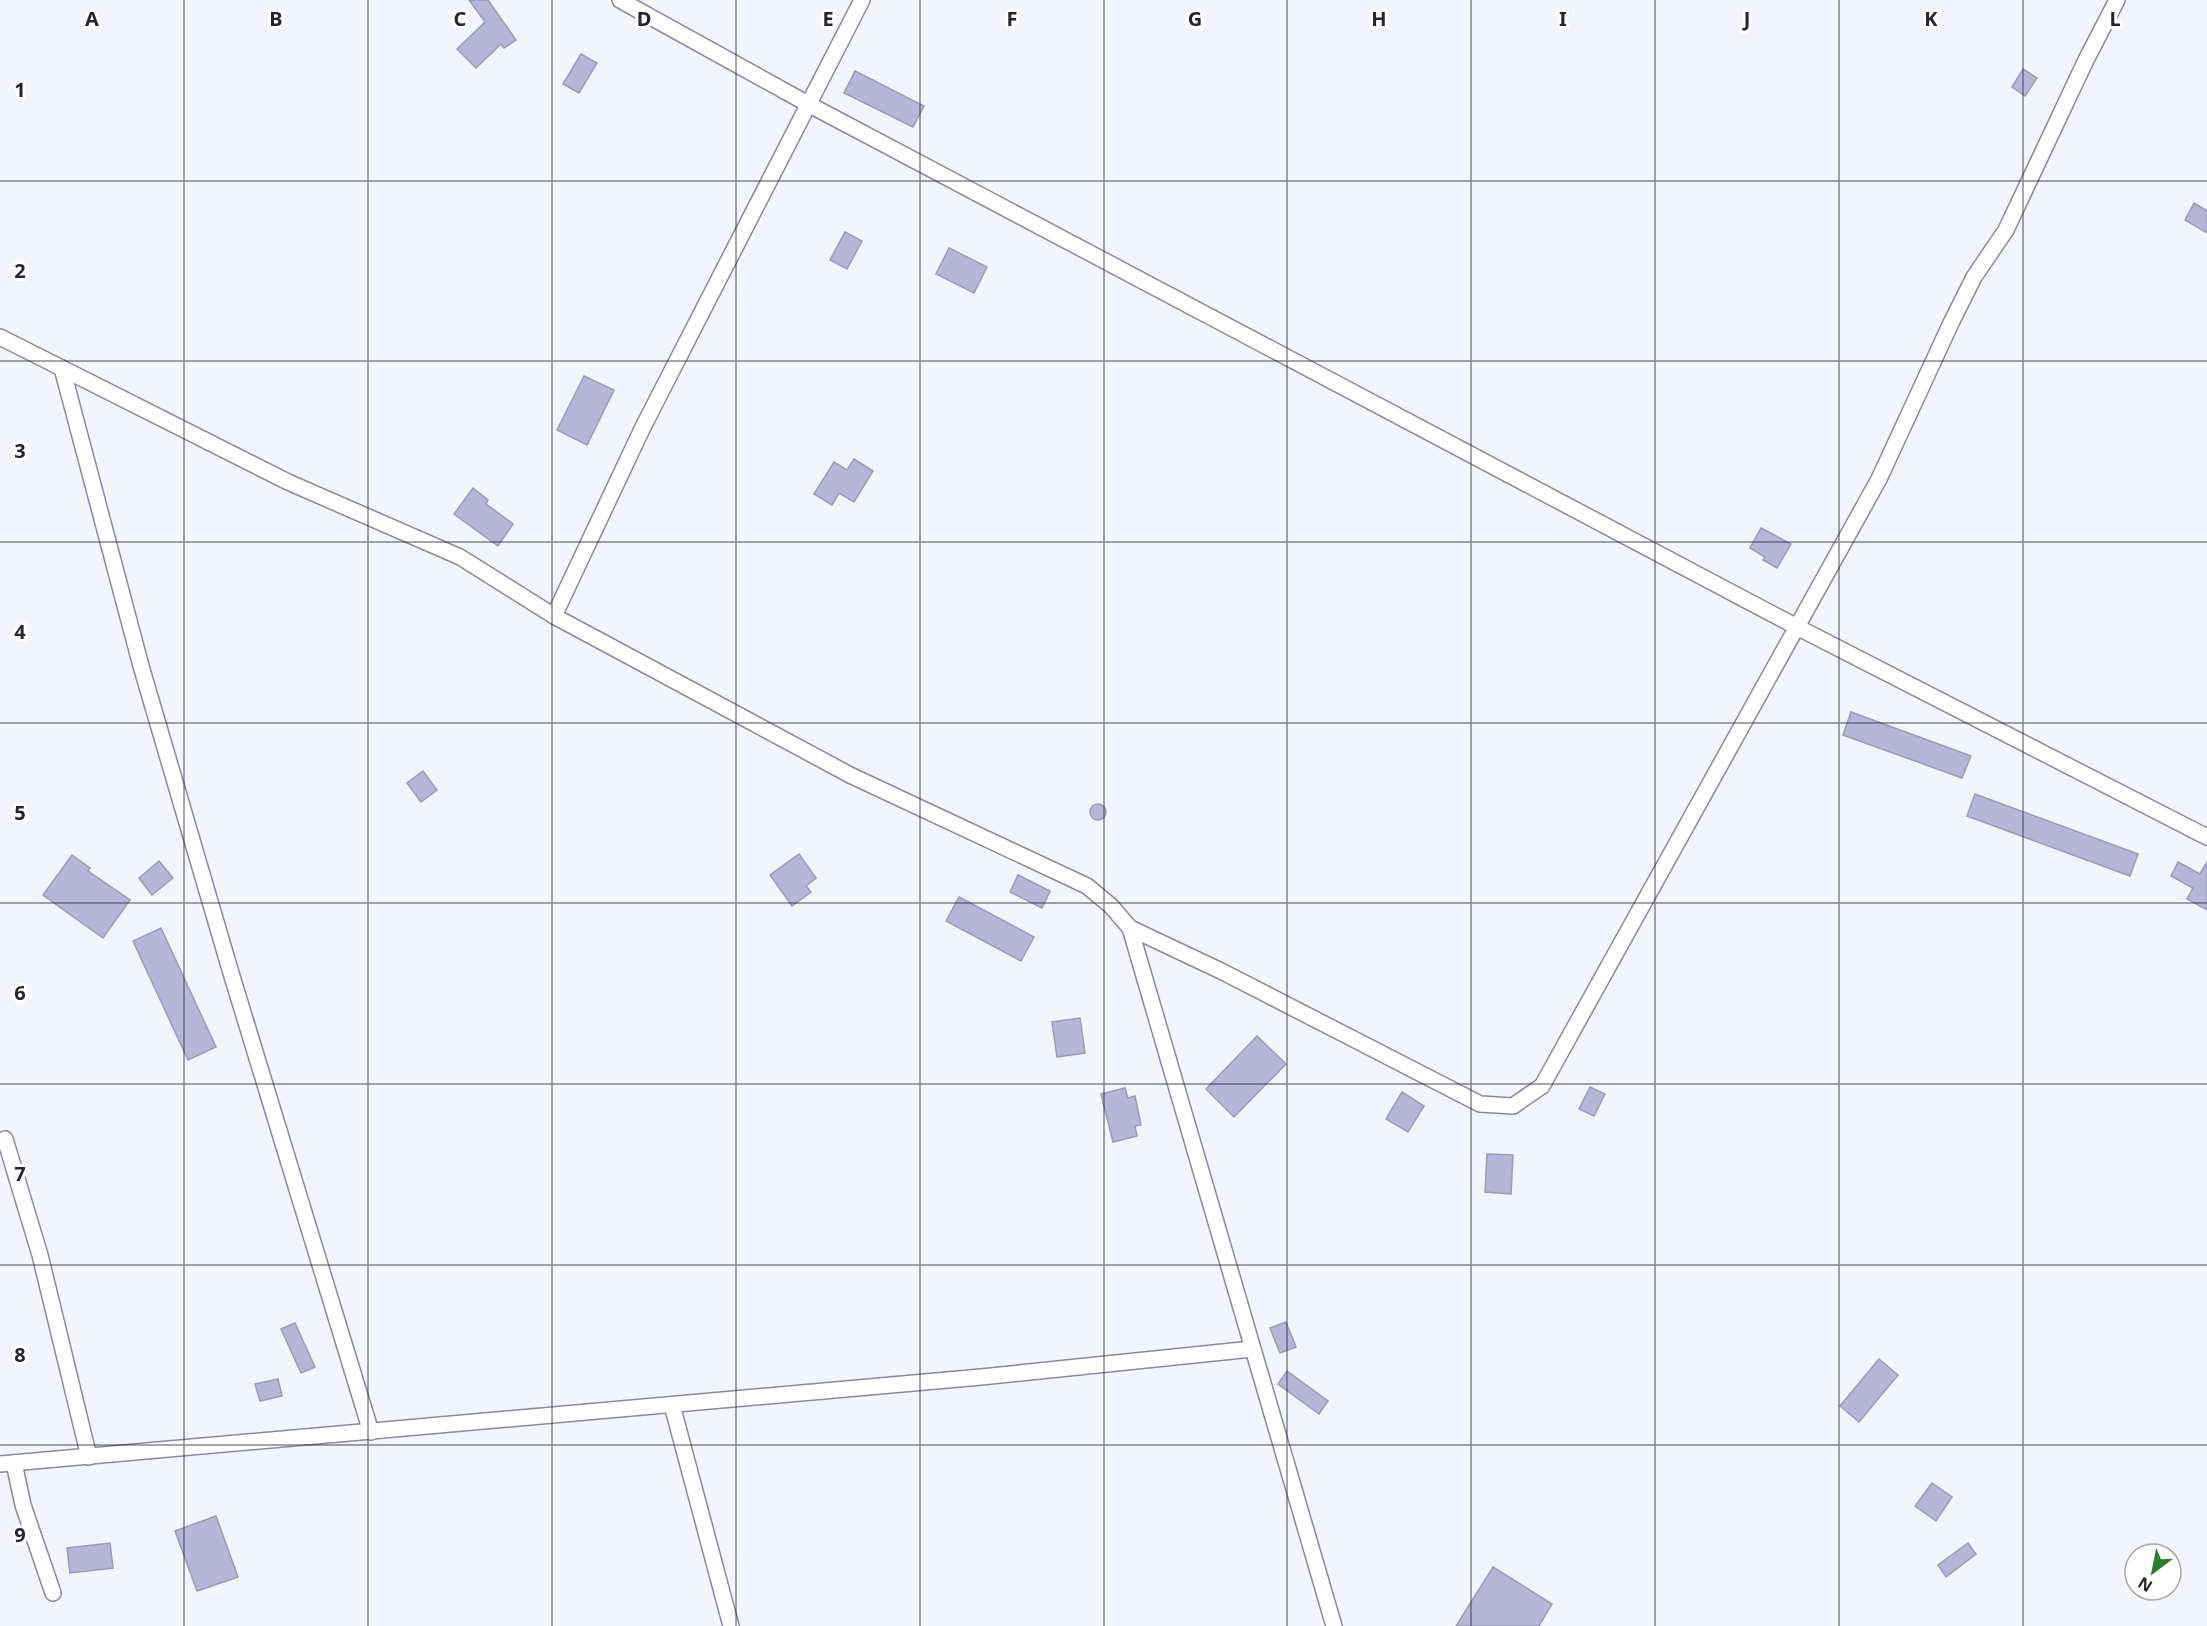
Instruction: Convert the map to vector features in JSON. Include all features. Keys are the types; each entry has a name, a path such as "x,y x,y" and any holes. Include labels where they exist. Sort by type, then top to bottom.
{"street":[{"path":"620,0 808,104 1796,626 2207,837"},
{"path":"554,616 643,428 861,0"},
{"path":"0,337 288,482 460,556 554,616 850,775 1087,886 1111,906 1130,928 1221,971 1480,1104 1513,1106 1542,1086 1548,1076 1879,479 1951,323 1974,277 2006,230 2086,60 2117,0"},
{"path":"62,368 151,700 231,973 371,1432"},
{"path":"1130,928 1335,1626"},
{"path":"5,1139 40,1255 89,1457"},
{"path":"53,1593 7,1464 672,1405 1252,1349"},
{"path":"672,1405 731,1626"}],"building":[{"path":"469,0 488,0 516,40 504,48 501,44 476,68 457,49 485,22"},
{"path":"581,54 597,63 579,93 563,84"},
{"path":"2023,69 2037,78 2025,96 2012,87"},
{"path":"855,71 924,106 913,127 844,93"},
{"path":"2194,203 2207,211 2207,233 2185,220"},
{"path":"845,232 862,241 847,269 830,260"},
{"path":"949,248 987,267 974,293 936,274"},
{"path":"584,376 614,390 587,445 557,430"},
{"path":"854,459 873,471 854,502 839,493 832,505 814,494 834,462 847,470"},
{"path":"473,488 488,500 486,504 513,524 498,546 454,514"},
{"path":"1761,528 1791,544 1777,568 1763,560 1765,557 1750,548"},
{"path":"1851,712 1971,756 1962,778 1843,735"},
{"path":"423,771 437,790 421,802 407,783"},
{"path":"1975,794 2138,854 2130,876 1967,816"},
{"path":"1098,804 1106,812 1098,820 1090,812"},
{"path":"799,854 816,878 806,886 811,892 792,906 770,875"},
{"path":"72,855 90,868 88,871 130,900 103,938 43,895"},
{"path":"159,861 173,878 152,895 139,878"},
{"path":"2178,862 2200,874 2207,862 2207,910 2187,899 2193,888 2171,876"},
{"path":"1018,875 1050,891 1042,908 1010,892"},
{"path":"959,897 1034,937 1021,961 946,921"},
{"path":"161,928 216,1047 188,1060 133,941"},
{"path":"1080,1018 1085,1053 1057,1057 1052,1022"},
{"path":"1257,1036 1286,1064 1234,1117 1206,1089"},
{"path":"1590,1087 1605,1094 1594,1116 1579,1109"},
{"path":"1125,1088 1128,1098 1135,1096 1141,1125 1135,1126 1137,1136 1113,1142 1101,1094"},
{"path":"1402,1092 1424,1106 1408,1132 1386,1119"},
{"path":"1487,1154 1513,1155 1511,1194 1485,1192"},
{"path":"1286,1322 1296,1347 1280,1353 1270,1328"},
{"path":"295,1323 315,1367 301,1373 281,1329"},
{"path":"1879,1359 1898,1375 1859,1422 1840,1406"},
{"path":"1287,1371 1328,1401 1319,1414 1278,1384"},
{"path":"278,1379 282,1396 260,1401 255,1384"},
{"path":"1932,1483 1952,1497 1936,1521 1915,1506"},
{"path":"216,1516 238,1577 197,1591 175,1531"},
{"path":"110,1543 113,1568 70,1573 67,1548"},
{"path":"1968,1543 1976,1554 1946,1577 1938,1565"},
{"path":"1493,1567 1552,1604 1539,1626 1456,1626"}]}
